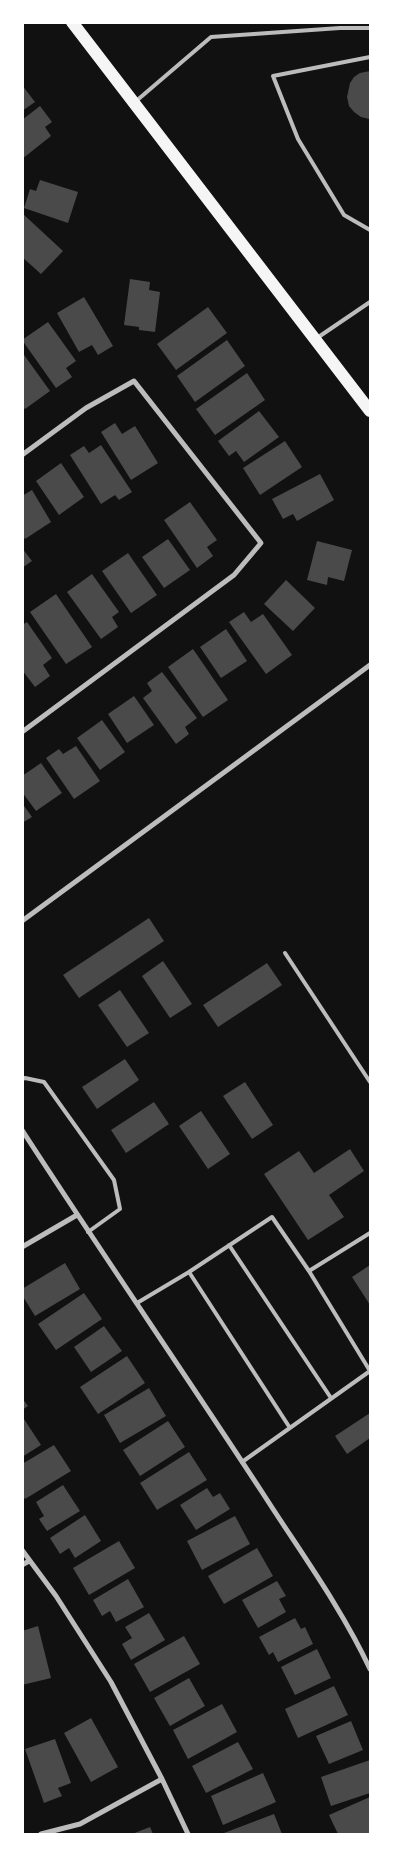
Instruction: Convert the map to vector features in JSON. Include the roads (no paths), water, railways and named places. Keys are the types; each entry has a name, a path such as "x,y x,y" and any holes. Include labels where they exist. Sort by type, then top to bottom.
{"main road":[{"path":"72,22 370,411"}],"street":[{"path":"22,455 86,408 134,381 261,543 234,575 22,732"},
{"path":"22,921 370,665"},
{"path":"22,1130 355,1636 370,1669"},
{"path":"22,1247 77,1215"},
{"path":"22,1550 56,1596 111,1682 162,1778 188,1834"},
{"path":"22,1565 29,1561"},
{"path":"41,1834 80,1824 162,1778"}],"lane":[{"path":"133,103 211,36 340,28 370,28"},
{"path":"370,57 273,76 298,139 344,214 370,230"},
{"path":"315,340 370,302"},
{"path":"285,953 370,1082"},
{"path":"22,1079 44,1082 114,1180 120,1209 88,1232"},
{"path":"137,1303 189,1272 272,1217 309,1271 370,1371 242,1462"},
{"path":"309,1271 370,1233"},
{"path":"230,1245 331,1398"},
{"path":"189,1272 290,1428"}]}
